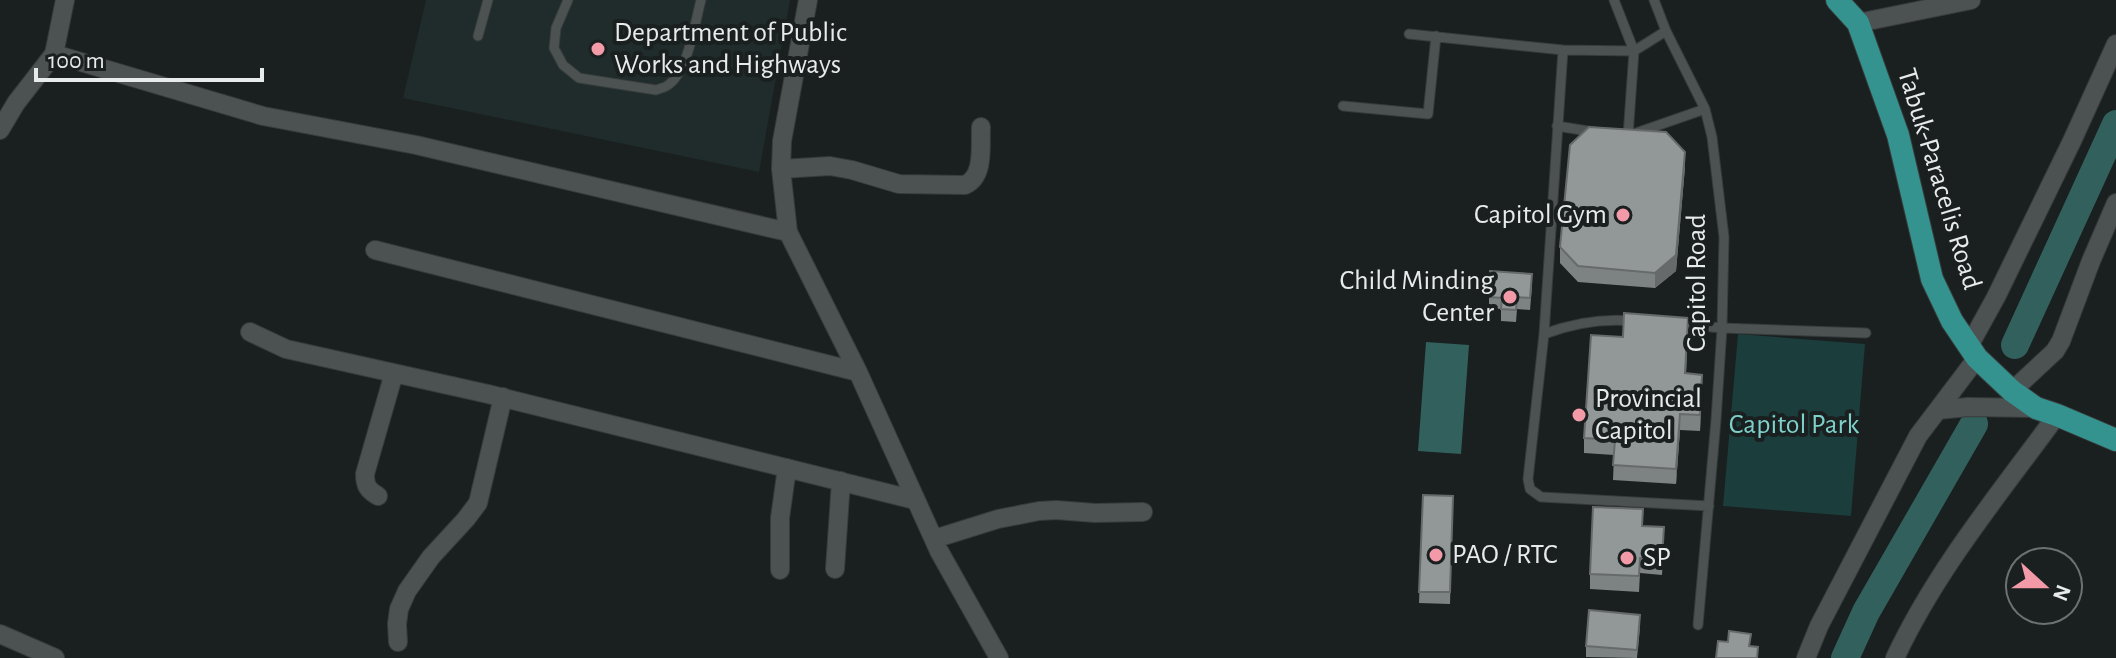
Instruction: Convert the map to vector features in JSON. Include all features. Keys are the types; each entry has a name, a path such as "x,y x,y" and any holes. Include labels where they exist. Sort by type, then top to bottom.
{"main road":[{"name":"Tabuk-Paracelis Road","path":"1837,0 1858,23 1898,135 1932,279 1952,321 1973,352 2012,391 2046,412 2116,440"}],"street":[{"path":"0,130 16,103 54,54 65,0"},
{"path":"808,0 786,110 781,169 788,232 858,372 934,539 999,658"},
{"path":"1858,23 1971,0"},
{"path":"1806,658 1819,626 1918,436 1938,410 1973,352 2116,44"},
{"path":"54,54 263,116 416,145 788,232"},
{"path":"781,169 830,166 899,184 965,185 972,182 978,170 981,127"},
{"path":"2012,391 2055,351 2061,341 2116,203"},
{"path":"375,250 858,372"},
{"path":"250,332 286,349 503,397 915,500"},
{"path":"378,496 368,490 365,474 394,373"},
{"path":"398,642 399,609 407,591 431,557 478,503 503,397"},
{"path":"1895,658 1910,627 2046,412 1968,407 1938,410"},
{"path":"780,570 780,518 787,468"},
{"path":"835,569 841,481"},
{"path":"934,539 998,519 1039,511 1143,512"},
{"path":"0,634 55,658"}],"lane":[{"path":"478,36 488,0"},
{"path":"568,0 556,28 554,48 563,65 579,78 656,90 668,86 679,74 701,0"},
{"path":"1614,0 1634,51 1628,136"},
{"name":"Capitol Road","path":"1654,0 1705,109 1712,137 1724,237 1722,328 1698,625"},
{"path":"1409,34 1563,50 1634,51 1666,31"},
{"path":"1343,106 1428,114 1436,36"},
{"path":"1563,50 1544,334 1528,479 1530,489 1541,497 1709,506"},
{"path":"1614,134 1628,136 1705,109"},
{"path":"1557,126 1600,132"},
{"path":"1544,334 1588,322 1612,319 1643,321"},
{"path":"1659,323 1866,333"}],"shaded area":[{"name":"Department of Public Works and Highways","path":"426,0 790,0 759,172 403,98"},
{"path":"1426,342 1469,345 1461,454 1418,451"}],"green space":[{"name":"Capitol Park","path":"1738,334 1865,344 1851,516 1723,506"}],"building":[{"name":"Capitol Gym","path":"1589,127 1666,132 1685,152 1676,255 1655,273 1578,266 1560,247 1570,145"},
{"path":"1490,271 1532,274 1530,298 1517,297 1516,310 1501,309 1502,298 1489,297"},
{"path":"1624,313 1688,318 1685,373 1702,375 1700,415 1680,414 1676,469 1613,465 1615,440 1584,438 1591,335 1623,337"},
{"name":"PAO / RTC","path":"1423,495 1453,496 1450,592 1419,592"},
{"name":"SP","path":"1593,507 1643,509 1642,526 1664,527 1662,559 1640,558 1639,576 1590,574"},
{"path":"1589,610 1640,615 1637,650 1586,646"},
{"path":"1729,631 1751,634 1749,646 1758,647 1757,658 1716,658 1718,641 1728,642"}],"waterway":[{"path":"2015,345 2116,124"},
{"path":"1845,658 1866,612 1974,424"}],"place":[{"name":"Department of Public Works and Highways","path":"598,49"},
{"name":"Capitol Gym","path":"1623,215"},
{"name":"Child Minding Center","path":"1510,297"},
{"name":"Provincial Capitol","path":"1579,415"},
{"name":"PAO / RTC","path":"1436,555"},
{"name":"SP","path":"1627,558"}]}
